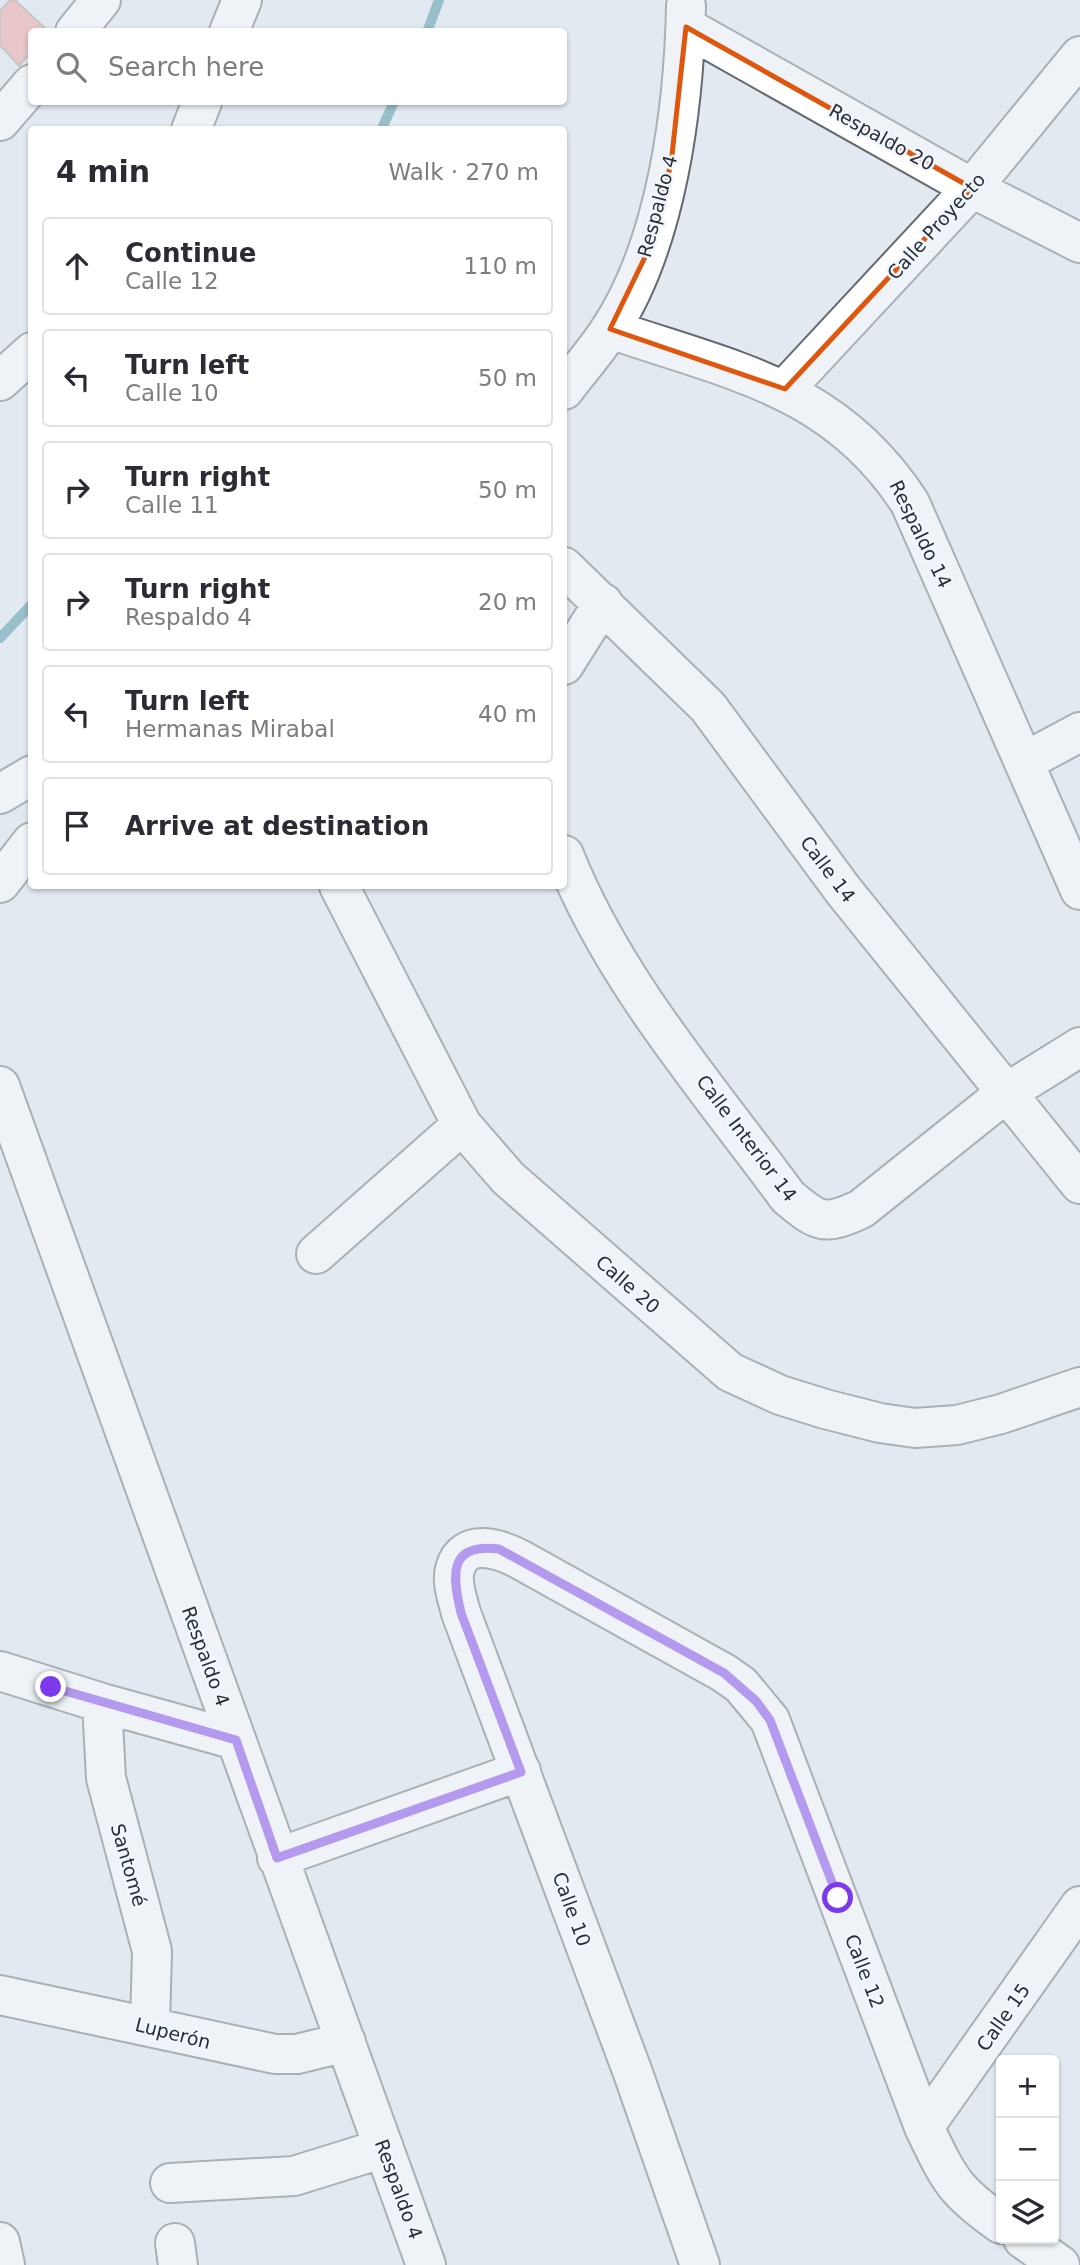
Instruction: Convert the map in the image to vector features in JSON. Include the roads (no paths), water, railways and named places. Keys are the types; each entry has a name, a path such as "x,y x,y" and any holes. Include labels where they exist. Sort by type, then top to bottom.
{"street":[{"path":"78,28 101,0"},
{"path":"231,28 242,0"},
{"name":"Respaldo 20","path":"686,13 972,188 1080,243"},
{"name":"Respaldo 4","path":"567,386 610,329 647,253 671,164 686,13"},
{"name":"Calle Proyecto","path":"785,389 972,188 1080,56"},
{"path":"0,121 28,89"},
{"path":"193,126 201,105"},
{"name":"Respaldo 14","path":"610,329 785,389 865,444 889,471 910,503 1080,890"},
{"path":"0,381 28,356"},
{"name":"Calle 14","path":"567,570 708,707 843,890 1080,1184"},
{"path":"567,660 603,603"},
{"path":"1024,762 1080,732"},
{"path":"0,794 28,777"},
{"path":"0,883 28,847"},
{"name":"Calle Interior 14","path":"567,861 619,964 788,1197 810,1216 834,1221 861,1209 1006,1093 1080,1047"},
{"name":"Calle 20","path":"341,889 462,1125 508,1178 730,1372 780,1395 880,1423 915,1428 957,1425 990,1417 1080,1387"},
{"name":"Respaldo 4","path":"0,1086 426,2265"},
{"path":"316,1254 462,1125"},
{"name":"Calle 12","path":"464,1554 481,1547 521,1560 724,1673 756,1701 770,1720 924,2127 947,2175 962,2195 996,2220"},
{"name":"Calle 10","path":"464,1554 455,1569 461,1613 700,2265"},
{"path":"0,1671 236,1740"},
{"name":"Santomé","path":"102,1703 106,1778 152,1951 150,2026"},
{"path":"277,1858 521,1772"},
{"name":"Calle 15","path":"924,2127 1080,1906"},
{"name":"Luperón","path":"0,1995 275,2054 318,2050 346,2042"},
{"path":"170,2183 294,2176 384,2148"},
{"path":"0,2242 5,2265"},
{"path":"1030,2244 1060,2265"}],"waterway":[{"path":"428,28 439,0"},
{"path":"383,126 393,105"},
{"path":"0,638 28,608"}]}
